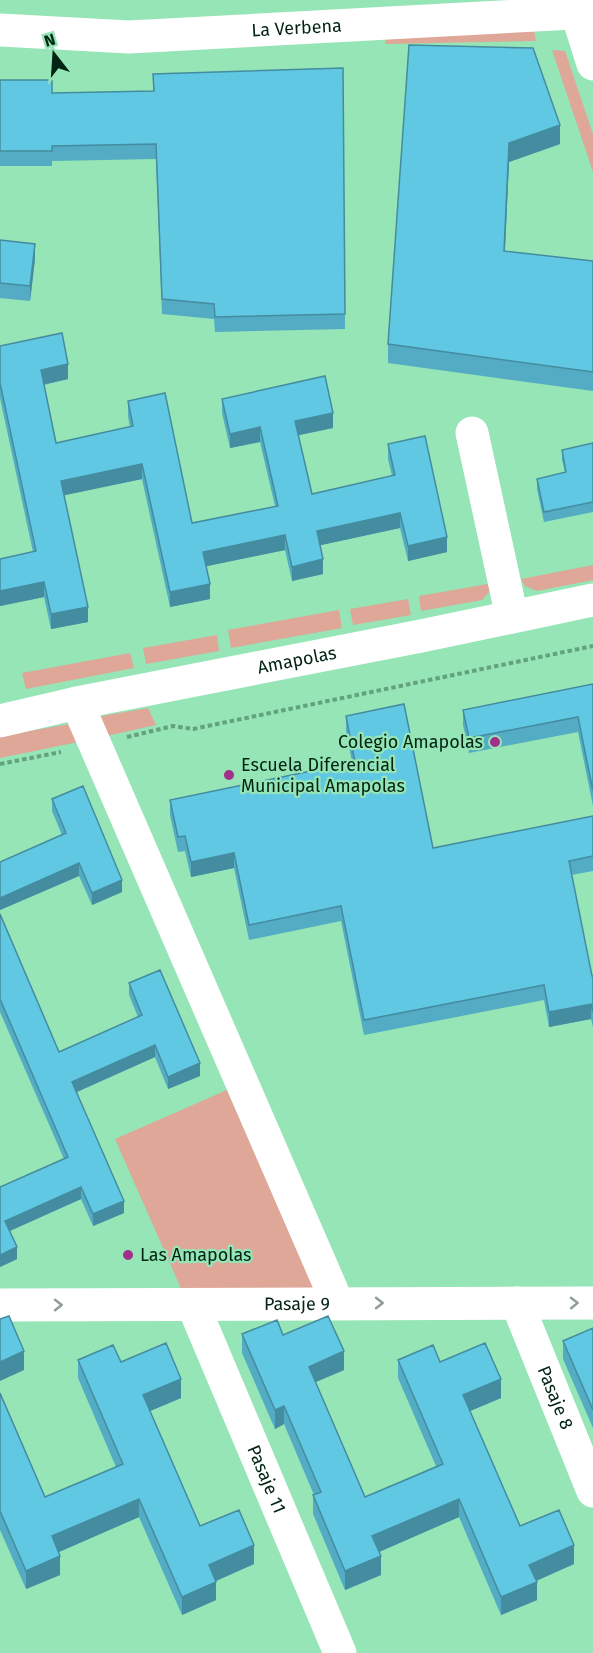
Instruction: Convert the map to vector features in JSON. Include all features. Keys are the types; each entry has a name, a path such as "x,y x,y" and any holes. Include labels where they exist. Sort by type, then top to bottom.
{"street":[{"name":"La Verbena","path":"0,30 129,37 581,9"},
{"path":"581,9 593,64"},
{"path":"472,433 512,617"},
{"name":"Amapolas","path":"0,721 77,703 593,600"},
{"path":"77,703 336,1302"},
{"name":"Pasaje 9","path":"0,1305 336,1302 593,1303"},
{"name":"Pasaje 8","path":"517,1304 593,1491"},
{"name":"Pasaje 11","path":"193,1305 340,1653"}],"path":[{"path":"0,764 96,745 173,726 193,729 593,646"}],"shaded area":[{"path":"534,31 536,41 385,44 386,36"},
{"path":"552,50 565,51 593,134 593,172"},
{"path":"593,565 593,580 537,591 525,586 521,579"},
{"path":"493,583 482,600 421,611 419,596"},
{"path":"408,599 411,615 353,625 350,609"},
{"path":"339,610 342,628 231,648 228,630"},
{"path":"217,635 219,651 146,664 143,648"},
{"path":"130,653 134,668 26,689 22,673"},
{"path":"148,708 156,725 102,737 98,723 102,716"},
{"path":"76,723 83,741 0,758 0,736"},
{"path":"227,1090 316,1293 183,1293 115,1139"}],"building":[{"path":"409,45 533,48 560,125 509,143 504,251 593,261 593,372 388,344"},
{"path":"343,68 345,314 215,317 214,304 162,299 156,144 52,146 52,151 0,151 0,80 52,80 52,93 154,91 153,74"},
{"path":"0,240 35,244 30,286 0,283"},
{"path":"62,333 68,364 41,370 56,443 133,426 128,401 165,393 192,523 278,506 260,427 230,434 222,399 325,376 333,413 295,421 312,494 395,475 388,444 425,436 447,537 408,546 400,513 317,531 323,559 292,567 285,535 203,552 210,584 170,592 142,464 61,481 88,607 51,614 44,582 0,591 0,559 36,551 0,383 0,346"},
{"path":"593,443 593,502 544,512 537,479 566,472 562,450"},
{"path":"593,684 593,791 578,717 469,738 463,710"},
{"path":"404,704 433,848 593,816 593,856 569,861 593,976 593,1012 591,1004 549,1012 544,985 364,1020 341,906 249,925 234,853 191,862 185,836 178,837 170,800 355,762 346,716"},
{"path":"83,786 122,880 92,893 79,863 0,898 0,862 66,833 52,799"},
{"path":"0,914 59,1052 142,1015 129,983 160,970 200,1063 168,1077 155,1045 72,1082 124,1201 93,1214 81,1187 5,1221 17,1247 0,1255 0,1187 68,1157 0,999"},
{"path":"9,1316 24,1351 0,1362 0,1319"},
{"path":"328,1316 344,1351 309,1367 365,1497 443,1464 398,1360 433,1345 440,1362 485,1343 501,1379 463,1395 520,1526 559,1510 574,1545 529,1565 537,1582 501,1597 459,1499 372,1536 381,1556 345,1571 313,1495 321,1492 284,1406 275,1410 242,1334 277,1320 283,1335"},
{"path":"593,1328 593,1410 563,1341"},
{"path":"166,1343 181,1379 143,1395 200,1526 239,1510 254,1545 209,1565 216,1582 182,1597 139,1499 52,1536 60,1556 26,1571 0,1511 0,1393 45,1497 123,1464 78,1360 113,1345 121,1362"}],"place":[{"name":"Colegio Amapolas","path":"495,742"},
{"name":"Escuela Diferencial Municipal Amapolas","path":"229,775"},
{"name":"Las Amapolas","path":"128,1255"}]}
